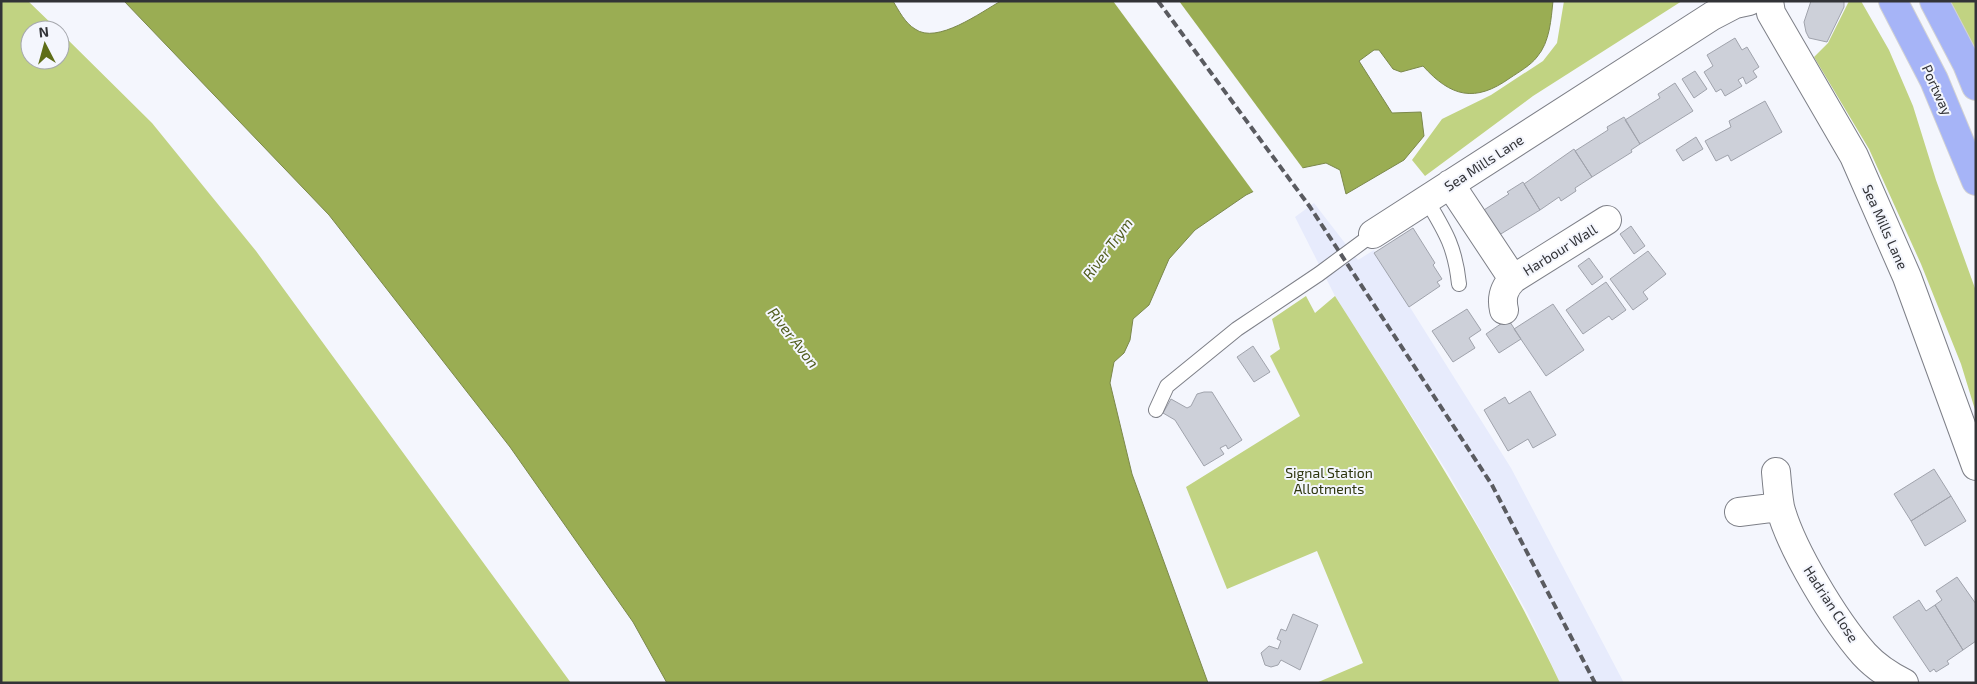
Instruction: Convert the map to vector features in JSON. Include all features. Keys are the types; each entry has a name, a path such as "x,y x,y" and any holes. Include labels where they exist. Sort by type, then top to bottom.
{"highway":[{"name":"Portway","path":"1893,1 1934,80 1976,181"},
{"path":"1934,1 1967,64 1976,86"}],"street":[{"name":"Sea Mills Lane","path":"1373,234 1712,16 1735,4 1749,1"},
{"name":"Sea Mills Lane","path":"1769,1 1771,13 1854,156 1907,277 1976,466"},
{"name":"Harbour Wall","path":"1450,184 1513,279"},
{"name":"Harbour Wall","path":"1504,310 1502,299 1507,285 1513,279 1607,220"},
{"name":"Hadrian Close","path":"1776,472 1780,507 1795,546 1826,601 1863,653 1894,678 1904,683"},
{"path":"1739,512 1780,507"}],"lane":[{"path":"1426,200 1449,238 1456,258 1459,284"},
{"path":"1156,410 1167,386 1237,329 1319,274 1373,234"}],"shaded area":[{"path":"1314,203 1358,260 1374,250 1511,468 1624,683 1560,683 1527,612 1448,473 1335,296 1295,217"}],"green space":[{"path":"1,1 28,1 48,20 20,20 20,70 70,70 70,42 152,123 256,251 571,683 1,683"},
{"path":"1564,1 1682,1 1533,96 1425,176 1412,160 1442,119 1491,95 1543,61 1557,43"},
{"path":"1849,1 1861,1 1889,50 1913,106 1936,180 1976,291 1976,413 1961,364 1921,264 1869,149 1814,57 1828,43"},
{"path":"1947,1 1976,1 1976,50"},
{"name":"Signal Station Allotments","path":"1306,296 1315,313 1335,296 1482,534 1535,632 1560,683 1316,683 1363,663 1317,551 1227,589 1186,487 1300,416 1270,356 1280,349 1272,319"}],"water":[{"path":"124,1 893,1 911,26 924,33 935,33 959,25 1001,1 1553,1 1545,44 1537,57 1528,66 1486,91 1464,93 1454,90 1443,84 1423,66 1401,72 1393,69 1379,50 1374,50 1359,61 1392,113 1421,112 1424,136 1404,160 1346,194 1340,170 1326,163 1302,168 1246,195 1195,230 1169,259 1149,305 1133,319 1130,340 1124,353 1114,362 1110,383 1132,474 1208,683 667,683 633,622 510,447 329,215"}],"pier":[{"path":"1113,1 1179,1 1304,170 1255,194"}],"building":[{"path":"1811,1 1844,1 1844,7 1827,42 1809,38 1806,32 1804,22"},
{"path":"1735,38 1742,50 1747,47 1759,67 1753,71 1757,77 1746,84 1743,77 1738,80 1742,86 1725,96 1721,89 1716,92 1704,72 1713,66 1707,55"},
{"path":"1695,71 1707,89 1694,98 1682,79"},
{"path":"1675,83 1693,111 1640,144 1625,120 1660,98 1658,94"},
{"path":"1765,101 1782,132 1731,161 1728,155 1716,161 1705,141 1731,127 1729,121"},
{"path":"1624,117 1640,144 1631,150 1632,152 1592,177 1575,151 1608,130 1607,127"},
{"path":"1696,137 1703,149 1683,161 1676,150"},
{"path":"1574,149 1592,177 1575,188 1576,191 1561,201 1559,197 1540,210 1524,184"},
{"path":"1523,182 1540,210 1491,240 1476,215 1509,194 1507,192"},
{"path":"1631,226 1645,246 1634,254 1620,234"},
{"path":"1413,228 1435,263 1433,265 1442,279 1437,282 1440,286 1409,307 1374,253"},
{"path":"1648,251 1666,274 1643,292 1648,299 1633,310 1610,279"},
{"path":"1589,258 1603,277 1592,285 1578,266"},
{"path":"1606,282 1626,310 1612,320 1609,316 1583,334 1566,310"},
{"path":"1553,304 1584,350 1546,376 1514,329"},
{"path":"1467,309 1481,330 1469,338 1475,348 1453,362 1432,331"},
{"path":"1508,319 1521,339 1499,353 1486,334"},
{"path":"1253,346 1270,372 1254,382 1237,357"},
{"path":"1530,391 1556,435 1533,448 1528,439 1508,451 1484,410 1505,397 1509,404"},
{"path":"1212,392 1242,440 1228,449 1226,445 1220,448 1224,454 1204,466 1175,420 1163,413 1171,399 1187,408 1191,406 1197,394"},
{"path":"1934,469 1951,496 1911,521 1894,494"},
{"path":"1951,496 1966,521 1925,546 1911,521"},
{"path":"1957,577 1976,604 1976,641 1963,650 1935,605 1942,600 1936,591"},
{"path":"1919,600 1926,611 1935,605 1963,650 1947,661 1949,664 1936,672 1934,669 1930,672 1893,617"},
{"path":"1293,614 1318,625 1300,670 1281,660 1278,665 1271,667 1265,665 1261,653 1269,646 1278,649 1281,641 1277,639 1281,629 1286,631"}],"railway":[{"path":"1158,1 1310,207 1492,485 1595,683"}],"water label":[{"name":"River Trym","path":"1108,249"},
{"name":"River Avon","path":"793,338"}]}
